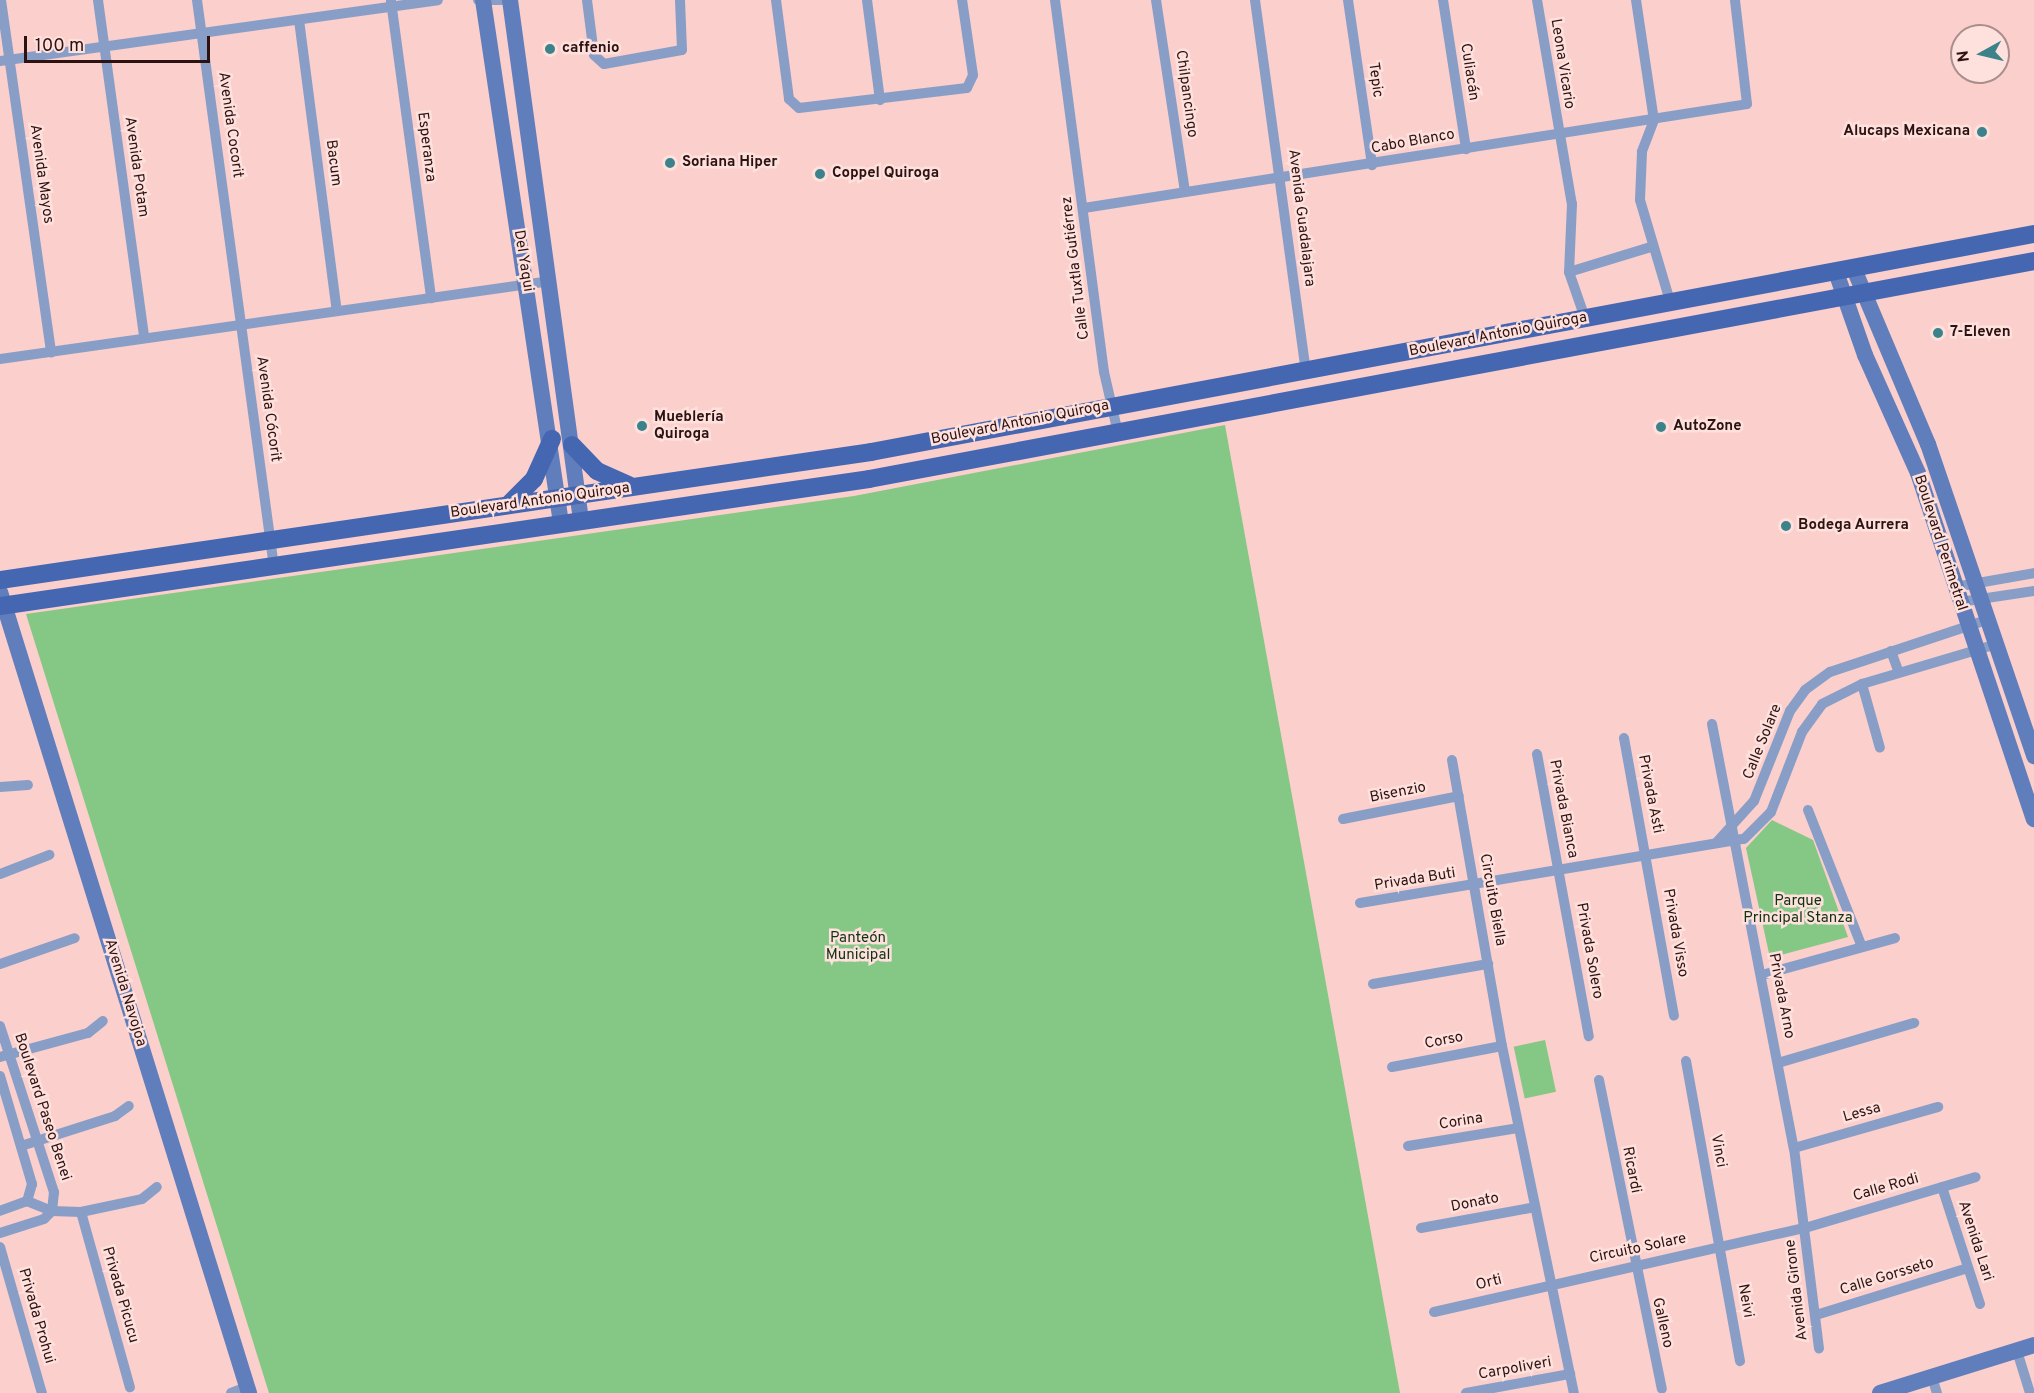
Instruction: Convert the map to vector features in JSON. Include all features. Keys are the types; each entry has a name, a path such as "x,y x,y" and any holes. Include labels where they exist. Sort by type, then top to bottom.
{"main road":[{"name":"Boulevard Antonio Quiroga","path":"0,580 871,452 1110,405 1306,372 1670,301 2034,234"},
{"name":"Boulevard Antonio Quiroga","path":"1,601 274,567 869,479 2034,261"},
{"path":"508,505 534,479 552,439"},
{"path":"572,444 612,481 636,487"}],"street":[{"name":"Avenida Mayos","path":"1,0 5,60 51,352"},
{"name":"Avenida Potam","path":"98,0 144,338"},
{"name":"Avenida Cocorit","path":"197,0 233,255"},
{"path":"5,60 299,20 392,4 438,0"},
{"path":"482,1 503,0"},
{"name":"Del Yaqui","path":"510,0 581,520"},
{"path":"588,0 594,55 604,64 682,50 680,0"},
{"path":"776,0 793,106 880,100 961,89 972,83 962,0"},
{"path":"867,0 880,100"},
{"name":"Calle Tuxtla Gutiérrez","path":"1055,0 1110,405 1118,433"},
{"name":"Chilpancingo","path":"1156,0 1185,192"},
{"name":"Avenida Guadalajara","path":"1255,0 1306,372"},
{"name":"Tepic","path":"1348,0 1372,165"},
{"name":"Culiacán","path":"1443,0 1466,149"},
{"name":"Leona Vicario","path":"1537,0 1558,134 1572,204 1569,272"},
{"path":"1636,0 1654,120 1642,152 1639,186 1651,247 1670,301"},
{"name":"Cabo Blanco","path":"1084,208 1372,165 1747,104 1735,0"},
{"name":"Del Yaqui","path":"482,1 552,439 561,523"},
{"name":"Esperanza","path":"392,4 430,298"},
{"name":"Bacum","path":"299,20 337,311"},
{"path":"1585,318 1569,272 1651,247"},
{"name":"Avenida Cócorit","path":"233,255 274,567"},
{"name":"Boulevard Perimetral","path":"1854,268 1928,444 1994,645 2034,756"},
{"name":"Boulevard Perimetral","path":"1836,272 1842,298 1918,473 1976,651 2027,789 2034,819"},
{"path":"0,358 550,281"},
{"path":"1957,594 1974,583 2034,573"},
{"path":"1957,594 1979,600 2034,591"},
{"name":"Avenida Navojoa","path":"1,601 242,1391"},
{"name":"Calle Solare","path":"1716,843 1733,828 1754,801 1770,766 1790,711 1818,680 1892,651 1986,620"},
{"path":"1475,886 1716,843 1735,842 1765,821 1789,772 1808,721 1829,699 1862,684 1994,645"},
{"path":"1892,651 1899,673"},
{"path":"1818,680 1829,699"},
{"path":"1862,684 1880,748"},
{"name":"Privada Arno","path":"1712,724 1778,1063"},
{"name":"Privada Asti","path":"1624,738 1646,856"},
{"name":"Privada Bianca","path":"1537,754 1560,871"},
{"name":"Circuito Biella","path":"1452,760 1502,1046"},
{"path":"1770,766 1789,772"},
{"path":"0,787 28,785"},
{"name":"Bisenzio","path":"1343,819 1459,796"},
{"path":"1808,810 1862,947"},
{"path":"0,874 49,855"},
{"name":"Privada Visso","path":"1646,856 1674,1016"},
{"name":"Privada Solero","path":"1560,871 1588,1036"},
{"name":"Privada Buti","path":"1360,903 1475,886"},
{"path":"0,964 75,938"},
{"path":"1762,975 1895,938"},
{"path":"1373,984 1488,964"},
{"path":"5,1055 88,1033 103,1022"},
{"path":"1805,1228 1794,1148 1778,1063 1914,1023"},
{"name":"Boulevard Paseo Benei","path":"0,1026 5,1055 38,1140 54,1192 52,1211"},
{"path":"1502,1046 1574,1393"},
{"name":"Corso","path":"1392,1066 1502,1046"},
{"name":"Vinci","path":"1686,1061 1720,1246"},
{"name":"Boulevard Paseo Benei","path":"0,1076 32,1184 27,1201"},
{"name":"Ricardi","path":"1599,1080 1634,1264"},
{"path":"21,1146 115,1116 129,1106"},
{"name":"Lessa","path":"1794,1148 1938,1107"},
{"name":"Corina","path":"1408,1146 1518,1128"},
{"name":"Calle Rodi","path":"1805,1228 1976,1177"},
{"path":"0,1211 27,1201 52,1211 81,1212 142,1199 157,1187"},
{"name":"Avenida Lari","path":"1942,1187 1980,1304"},
{"name":"Donato","path":"1421,1228 1535,1207"},
{"path":"0,1233 52,1211"},
{"name":"Privada Picucu","path":"81,1212 130,1387"},
{"name":"Circuito Solare","path":"1550,1284 1805,1228"},
{"name":"Avenida Girone","path":"1805,1228 1819,1348"},
{"name":"Neivi","path":"1720,1246 1740,1361"},
{"name":"Privada Prohui","path":"0,1247 42,1393"},
{"name":"Galleno","path":"1634,1264 1662,1389"},
{"name":"Calle Gorsseto","path":"1816,1315 1968,1268"},
{"name":"Orti","path":"1434,1312 1550,1284"},
{"path":"1880,1393 2034,1345"},
{"path":"2017,1351 2030,1393"},
{"name":"Carpoliveri","path":"1466,1393 1570,1374"},
{"path":"1932,1377 1937,1393"}],"green space":[{"name":"Panteón Municipal","path":"1225,425 1400,1393 269,1393 26,614 854,496"},
{"name":"Parque Principal Stanza","path":"1772,820 1813,840 1848,937 1770,958 1746,848"},
{"path":"1545,1040 1556,1092 1525,1098 1514,1047"}],"place":[{"name":"caffenio","path":"550,49"},
{"name":"Alucaps Mexicana","path":"1982,132"},
{"name":"Soriana Hiper","path":"670,163"},
{"name":"Coppel Quiroga","path":"820,174"},
{"name":"7-Eleven","path":"1938,333"},
{"name":"Mueblería Quiroga","path":"642,426"},
{"name":"AutoZone","path":"1661,427"},
{"name":"Bodega Aurrera","path":"1786,526"}]}
